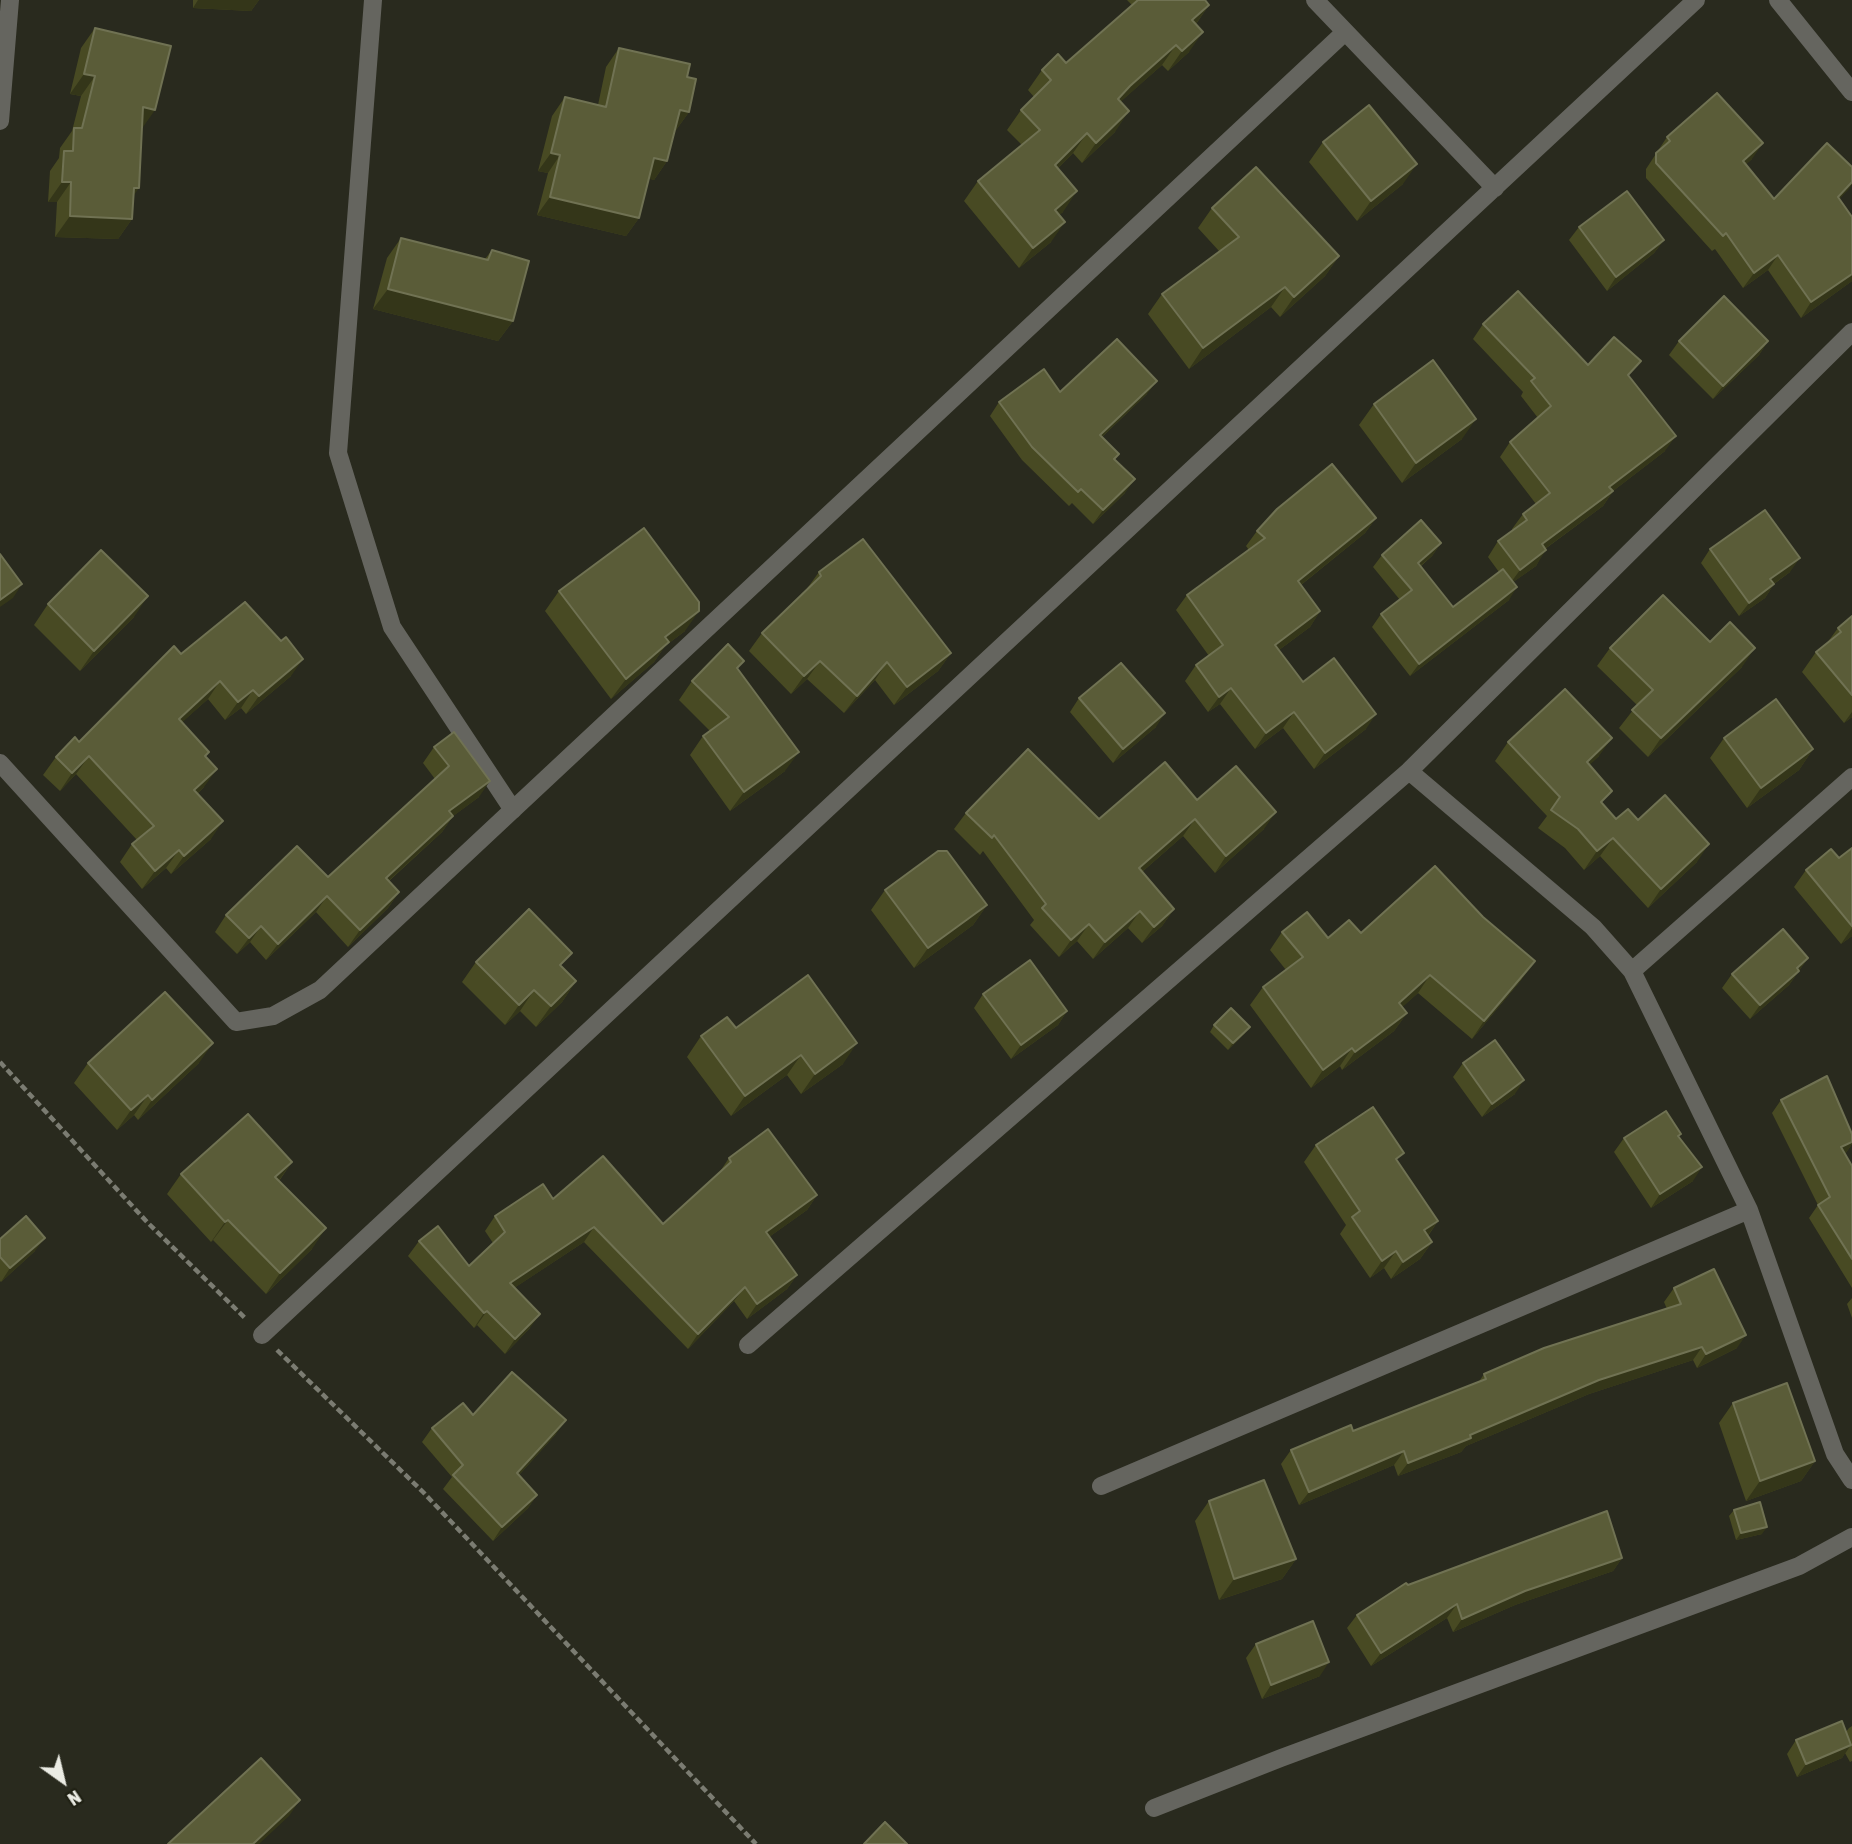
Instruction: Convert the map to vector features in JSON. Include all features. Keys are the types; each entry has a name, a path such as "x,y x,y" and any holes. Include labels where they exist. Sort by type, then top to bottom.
{"street":[{"path":"0,121 10,0"},
{"path":"373,0 338,453 392,627 513,810"},
{"path":"1315,0 1494,188"},
{"path":"262,1335 1696,0"},
{"path":"1778,0 1852,92"},
{"path":"0,763 236,1022 273,1016 320,990 1345,32"},
{"path":"748,1345 1409,771 1852,331"},
{"path":"1409,771 1593,927 1632,971 1749,1210 1835,1454 1852,1480"},
{"path":"1632,971 1852,777"},
{"path":"1101,1486 1749,1210"},
{"path":"1154,1808 1281,1758 1799,1566 1852,1538"}],"path":[{"path":"0,1062 146,1222 423,1492 757,1844"}],"building":[{"path":"1138,0 1205,0 1209,5 1192,20 1203,32 1182,51 1176,45 1130,86 1118,99 1129,111 1096,143 1087,133 1055,165 1077,191 1055,210 1065,222 1033,248 978,181 1040,130 1021,110 1051,80 1042,70 1058,54 1066,63"},
{"path":"95,28 171,46 155,110 143,107 139,188 134,188 132,219 70,216 71,182 62,182 64,151 73,151 74,128 82,128 95,76 84,74"},
{"path":"619,48 690,64 687,77 696,79 689,112 680,110 667,161 654,158 639,218 550,197 560,155 551,153 565,97 606,107"},
{"path":"1717,93 1763,143 1743,161 1774,199 1827,143 1852,167 1852,182 1838,197 1852,217 1852,274 1811,302 1778,255 1754,273 1726,233 1723,236 1656,163 1656,153 1670,141 1667,137"},
{"path":"1369,105 1417,164 1371,201 1323,142"},
{"path":"1256,167 1339,256 1294,297 1285,287 1203,348 1162,294 1239,237 1212,208"},
{"path":"1627,191 1664,240 1616,277 1579,227"},
{"path":"401,238 488,260 492,250 529,261 513,321 388,289"},
{"path":"1518,291 1588,365 1614,337 1641,361 1628,375 1676,436 1609,487 1613,491 1542,544 1546,550 1520,570 1498,541 1527,520 1523,514 1550,493 1510,442 1551,406 1531,381 1535,378 1483,324"},
{"path":"1724,296 1768,341 1723,386 1679,341"},
{"path":"1117,339 1157,381 1100,435 1119,454 1114,459 1135,479 1103,510 1081,489 1078,492 1032,447 999,402 1044,369 1060,392"},
{"path":"1433,360 1476,419 1416,463 1374,404"},
{"path":"1332,464 1376,518 1298,581 1320,611 1275,645 1303,682 1334,658 1376,714 1325,753 1294,712 1266,733 1231,688 1219,697 1196,665 1223,645 1187,595 1265,538 1257,531 1277,509"},
{"path":"1765,510 1800,558 1770,579 1774,584 1749,603 1710,549"},
{"path":"1421,520 1441,543 1418,563 1453,607 1503,569 1517,587 1419,664 1381,614 1412,590 1382,555"},
{"path":"644,528 699,602 699,611 665,637 669,642 626,679 559,591"},
{"path":"863,539 951,653 907,687 887,662 857,696 820,661 804,676 762,633 821,576 819,572"},
{"path":"101,550 148,596 94,651 48,604"},
{"path":"0,554 22,584 0,600"},
{"path":"1663,595 1710,642 1730,622 1755,648 1661,738 1632,710 1653,690 1610,648"},
{"path":"245,602 281,641 286,637 303,659 259,696 253,690 238,702 220,681 179,719 209,752 205,756 217,769 194,790 223,821 184,856 179,850 155,871 132,844 154,826 89,756 72,773 56,757 75,737 79,742 174,646 181,654"},
{"path":"1852,616 1852,695 1816,652 1841,632 1838,628"},
{"path":"728,644 744,661 737,668 799,752 744,792 703,736 729,717 692,681"},
{"path":"1121,663 1165,713 1123,749 1079,698"},
{"path":"1565,689 1612,738 1587,762 1612,791 1601,802 1616,819 1628,809 1638,820 1665,795 1709,844 1661,889 1613,838 1597,851 1578,829 1551,810 1560,797 1508,742"},
{"path":"1776,699 1813,749 1761,788 1724,738"},
{"path":"454,732 490,781 449,811 453,816 386,878 399,892 360,930 327,896 278,944 261,926 249,938 226,915 297,846 328,877 449,766 434,747"},
{"path":"1028,749 1099,819 1165,762 1197,800 1236,766 1276,812 1226,856 1195,819 1139,868 1174,909 1154,927 1140,911 1105,942 1089,924 1071,940 1042,908 1046,904 994,835 992,838 966,813"},
{"path":"1852,848 1852,926 1806,870 1831,849 1839,858"},
{"path":"938,851 947,851 987,905 928,948 885,890"},
{"path":"1435,866 1483,917 1535,961 1484,1021 1430,975 1399,1003 1407,1013 1355,1052 1352,1048 1323,1070 1263,987 1303,957 1282,932 1307,912 1328,938 1349,920 1361,933"},
{"path":"529,909 572,953 560,965 576,981 551,1006 534,990 519,1005 476,962"},
{"path":"1783,929 1808,958 1797,968 1799,971 1760,1005 1732,974"},
{"path":"1030,960 1067,1011 1021,1045 983,994"},
{"path":"808,975 857,1043 815,1074 801,1055 745,1096 701,1036 727,1017 736,1028"},
{"path":"165,992 213,1043 152,1100 148,1095 131,1110 88,1063"},
{"path":"1231,1008 1250,1027 1233,1043 1214,1025"},
{"path":"1495,1040 1524,1080 1492,1104 1463,1063"},
{"path":"1827,1076 1852,1134 1852,1142 1841,1147 1852,1166 1852,1259 1818,1205 1830,1197 1781,1100"},
{"path":"1373,1107 1404,1153 1396,1159 1438,1221 1424,1230 1432,1242 1403,1262 1396,1251 1382,1261 1352,1217 1360,1211 1316,1145"},
{"path":"1666,1111 1681,1134 1678,1136 1702,1167 1660,1194 1624,1138"},
{"path":"248,1114 292,1162 275,1177 326,1228 280,1273 228,1220 225,1222 181,1174"},
{"path":"768,1129 817,1195 766,1232 797,1275 757,1304 745,1287 698,1334 594,1227 510,1283 540,1314 515,1339 487,1311 484,1313 419,1241 438,1226 469,1266 505,1232 495,1216 543,1184 553,1199 603,1156 663,1224 731,1162 729,1158"},
{"path":"26,1216 45,1238 10,1268 0,1257 0,1239"},
{"path":"1714,1269 1746,1335 1706,1354 1702,1347 1599,1380 1470,1435 1471,1438 1408,1463 1404,1451 1309,1492 1291,1450 1351,1425 1353,1431 1486,1379 1484,1374 1544,1348 1681,1304 1674,1288"},
{"path":"512,1372 566,1420 517,1473 537,1495 502,1527 453,1475 463,1465 432,1428 463,1403 473,1415"},
{"path":"1787,1383 1815,1461 1760,1481 1733,1403"},
{"path":"1264,1480 1296,1559 1234,1579 1209,1501"},
{"path":"1760,1502 1767,1527 1741,1533 1734,1510"},
{"path":"1607,1511 1622,1558 1525,1591 1462,1619 1457,1604 1381,1653 1357,1615 1406,1583 1408,1585"},
{"path":"1313,1621 1329,1662 1271,1685 1256,1644"},
{"path":"1842,1721 1851,1745 1806,1764 1796,1740"},
{"path":"261,1758 300,1800 253,1844 168,1844"},
{"path":"885,1822 907,1844 864,1844"}]}
